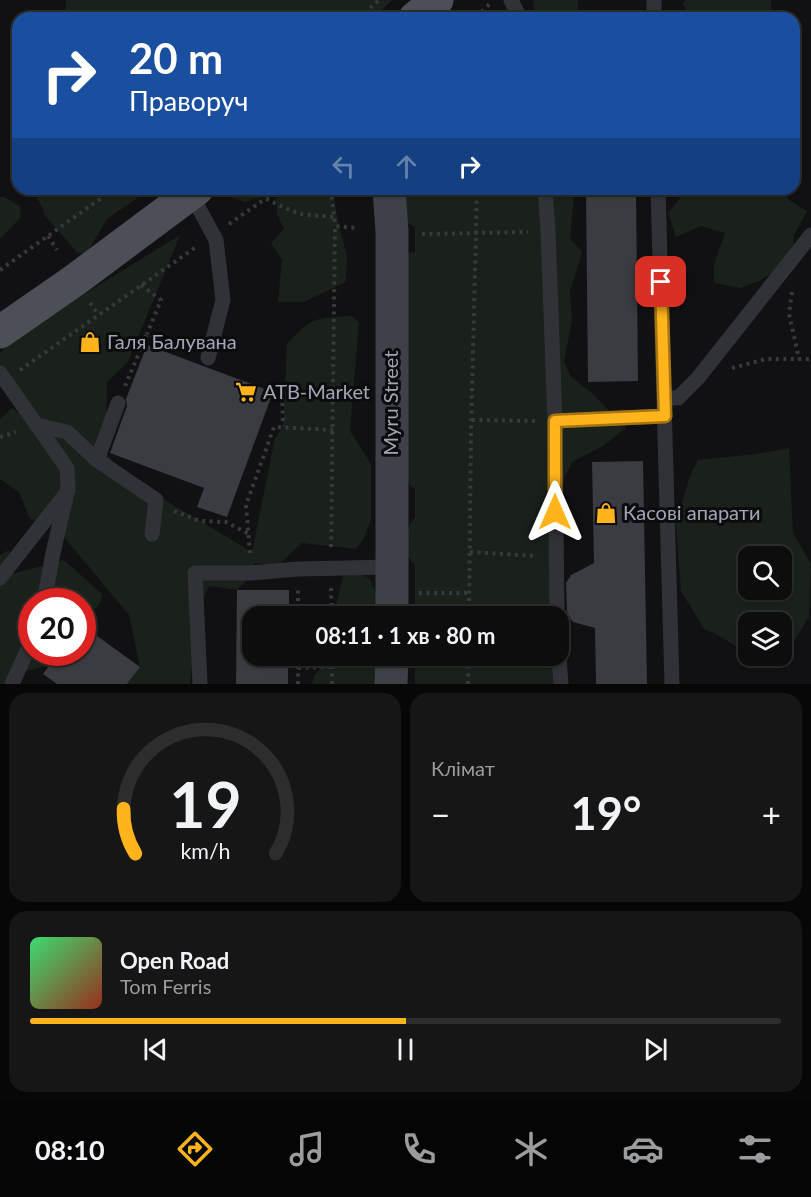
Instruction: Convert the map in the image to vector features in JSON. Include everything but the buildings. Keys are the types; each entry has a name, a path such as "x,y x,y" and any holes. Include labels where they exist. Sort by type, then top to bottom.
{"main road":[{"path":"0,332 75,280 189,195"},
{"name":"Myru Street","path":"389,195 392,231 391,592"},
{"path":"392,666 392,684"}],"lane":[{"path":"196,195 216,240 223,300 208,358"},
{"path":"545,195 555,421 556,606"},
{"path":"658,195 672,684"},
{"path":"664,398 678,398 698,378 811,235"},
{"path":"9,380 36,425 67,468 68,491 47,588"},
{"path":"98,460 118,403"},
{"path":"555,421 665,416"},
{"path":"36,425 68,432 98,460 156,500 152,534"},
{"path":"0,578 68,491"},
{"path":"200,684 195,573 251,573 331,568 391,592"},
{"path":"12,684 20,666"},
{"path":"560,666 561,684"}],"path":[{"path":"366,12 379,0"},
{"path":"483,12 494,0"},
{"path":"0,270 106,195"},
{"path":"9,380 271,195"},
{"path":"331,195 335,226 332,606"},
{"path":"469,606 477,195"},
{"path":"266,199 298,214 333,217"},
{"path":"335,226 358,228"},
{"path":"418,234 548,232"},
{"path":"48,236 57,250"},
{"path":"783,270 793,288 789,314 799,359"},
{"path":"118,403 161,300 141,285"},
{"path":"147,334 208,358"},
{"path":"698,378 766,359 811,359"},
{"path":"282,388 283,426"},
{"path":"472,420 555,421"},
{"path":"172,510 200,521 226,522 249,534 246,505 274,427 333,430"},
{"path":"471,552 546,557"},
{"path":"298,569 298,606"},
{"path":"391,592 469,593"},
{"path":"468,684 469,666"},
{"path":"298,684 298,668 332,667 332,684"}],"shaded area":[{"path":"66,0 392,0 380,12 66,12"},
{"path":"533,0 578,0 578,12 534,12"},
{"path":"685,0 771,0 772,12 687,12 683,4"},
{"path":"35,195 141,195 107,219 87,253 77,253 45,216"},
{"path":"224,195 276,195 259,198 245,202"},
{"path":"276,195 333,195 347,256 346,282 304,302 278,302 282,260 271,243 284,229 277,214"},
{"path":"405,195 574,195 570,238 582,252 570,292 572,321 564,361 571,377 593,394 626,428 603,446 572,462 565,476 559,502 554,606 415,606 415,565 401,548 415,517 415,487 412,488 394,460 407,253 415,252 415,227 408,223 404,200"},
{"path":"682,195 784,195 807,211 794,235 793,249 776,271 740,288 714,283 714,264 725,233 701,226 676,237 668,213"},
{"path":"0,197 20,206 21,217 0,239"},
{"path":"180,235 128,362 107,382 106,452 120,473 252,552 275,438 283,426 287,344 302,329 315,321 329,317 351,316 359,322 350,431 371,464 371,520 363,540 356,549 302,543 277,566 254,563 252,575 237,590 209,586 199,606 190,684 127,684 140,667 129,615 57,529 74,464 0,375 0,353 13,338"},
{"path":"12,408 36,425 61,464 65,485 48,523 30,519 19,492 0,479 0,419"},
{"path":"789,448 793,533 811,564 809,617 792,645 792,612 738,612 738,647 704,629 681,591 676,523 690,476 698,460"},
{"path":"9,550 12,574 64,560 95,588 18,588 18,666 46,666 21,673 9,684 0,684 0,555"},
{"path":"352,570 369,578 378,597 378,606 336,606 343,577"},
{"path":"96,589 102,594 96,607"},
{"path":"323,666 378,666 378,684 312,684 315,675"},
{"path":"415,666 557,666 560,684 415,684"}],"place":[{"name":"Галя Балувана","path":"90,342"},
{"name":"ATB-Market","path":"246,392"},
{"name":"Касові апарати","path":"606,513"}],"route":[{"path":"555,512 555,421 665,416 661,282"}]}
